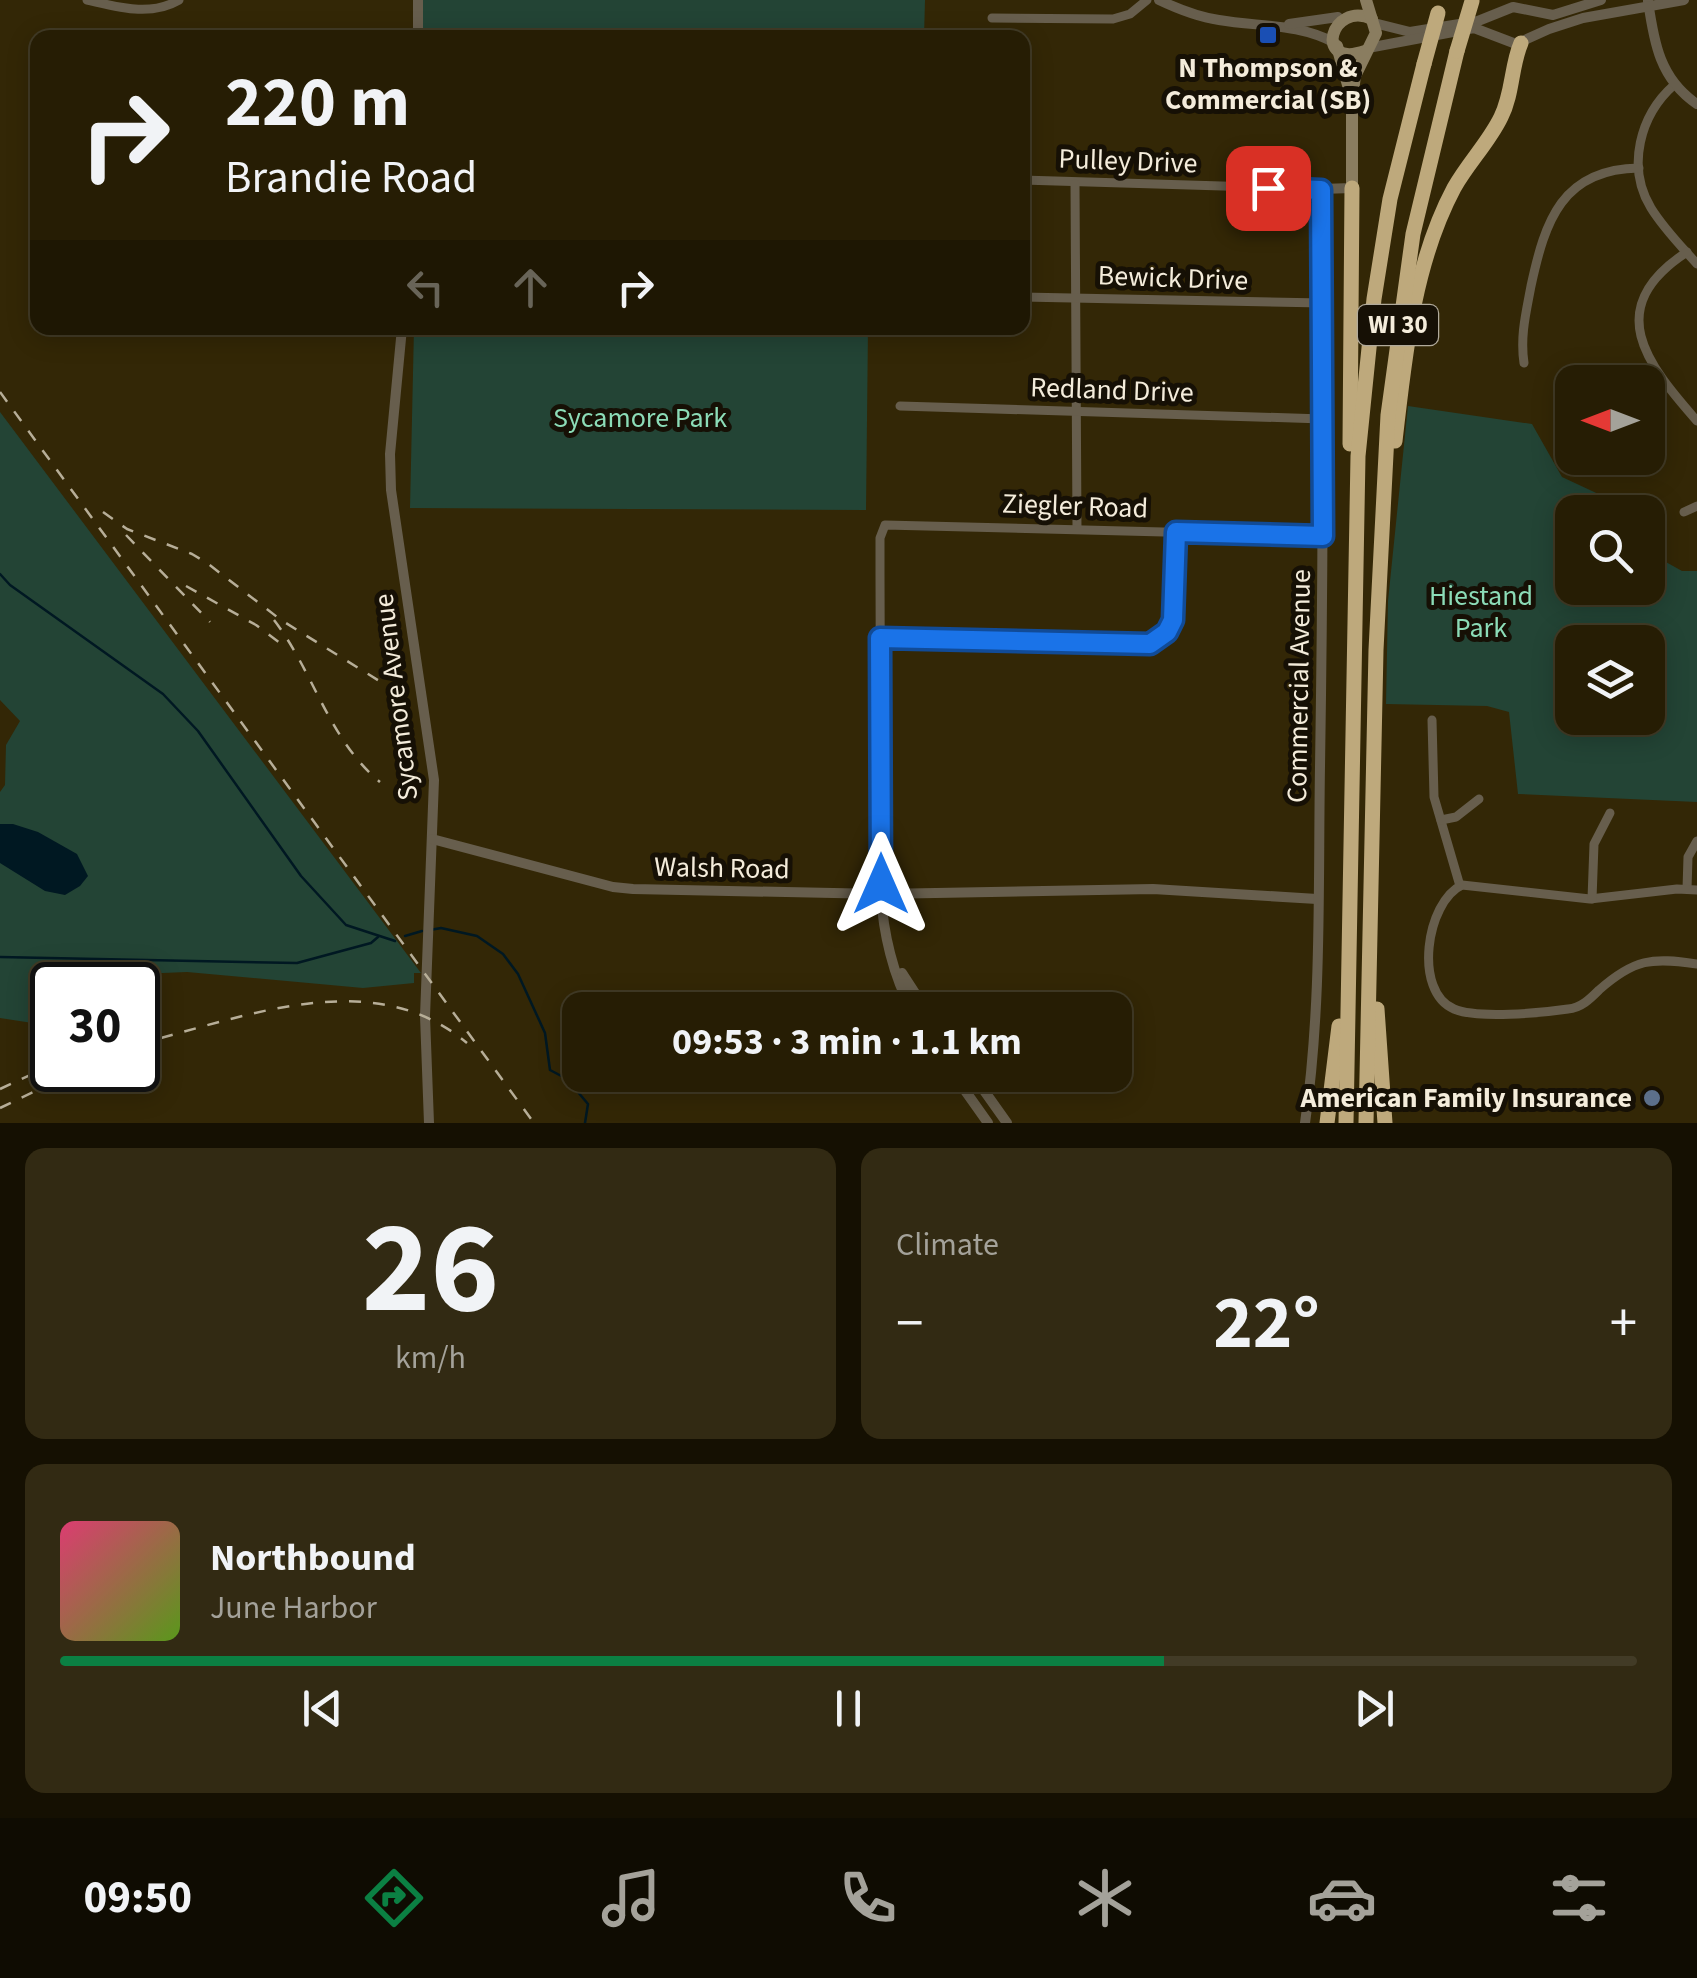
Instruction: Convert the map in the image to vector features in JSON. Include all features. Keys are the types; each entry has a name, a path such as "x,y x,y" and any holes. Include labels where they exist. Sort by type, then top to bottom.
{"highway":[{"name":"WI 30","path":"1366,1123 1378,604 1388,415 1402,294 1436,131 1472,0"},
{"name":"WI 30","path":"1346,1123 1358,456 1374,299 1390,199 1440,6"},
{"path":"1378,604 1396,434 1422,269 1455,186 1502,116 1514,58 1524,41"},
{"path":"1352,188 1350,467 1355,580"},
{"path":"1327,1123 1339,1029 1350,853"},
{"path":"1371,880 1385,1123"}],"main road":[{"path":"1352,188 1356,70 1375,36 1366,0"},
{"path":"1348,1 1332,32 1352,100"},
{"path":"1339,16 1359,10 1373,21"},
{"path":"1336,44 1350,54 1367,49"}],"street":[{"path":"87,0 155,10 179,0"},
{"path":"405,0 418,0 418,30"},
{"path":"992,18 1120,18 1139,9 1147,0"},
{"path":"1159,0 1218,20 1278,25 1315,33 1336,44"},
{"path":"1373,21 1410,32 1478,21 1513,7 1553,15 1601,0"},
{"path":"1367,49 1474,28 1511,44 1583,18 1648,2 1684,0"},
{"path":"1648,2 1658,58 1674,85 1697,104"},
{"path":"1524,10 1532,24 1524,41"},
{"path":"1501,40 1495,28 1502,11"},
{"path":"1278,25 1339,16"},
{"path":"1674,85 1656,104 1641,134 1639,168 1651,209 1697,264"},
{"path":"1524,363 1522,328 1548,221 1573,189 1597,175 1639,168"},
{"name":"Pulley Drive","path":"1030,181 1352,188"},
{"path":"1075,184 1077,528"},
{"name":"Commercial Avenue","path":"1305,1123 1314,1054 1318,899 1324,419 1321,190"},
{"path":"1653,365 1642,344 1641,312 1656,277 1686,252"},
{"name":"Bewick Drive","path":"1030,297 1323,302"},
{"name":"Sycamore Avenue","path":"401,335 390,454 391,490 434,780 425,1016 429,1123"},
{"path":"1665,384 1697,421"},
{"name":"Redland Drive","path":"900,406 1324,419"},
{"path":"1684,512 1697,506"},
{"name":"Ziegler Road","path":"880,638 880,538 885,525 1323,536"},
{"path":"903,992 884,928 881,894 880,638 1150,644 1167,632 1173,620 1176,532"},
{"path":"1432,720 1433,787 1460,886"},
{"path":"1441,820 1456,816 1479,800"},
{"path":"1592,898 1594,844 1610,813"},
{"name":"Walsh Road","path":"432,840 613,887 881,894 1153,888 1318,899"},
{"path":"1697,841 1688,857 1692,890 1592,898 1460,886 1446,897 1431,932 1431,983 1444,1004 1460,1011 1495,1014 1574,1008 1631,966 1654,960 1697,964"},
{"path":"894,960 914,992"},
{"path":"966,1092 988,1123"},
{"path":"985,1092 1007,1123"}],"green space":[{"path":"421,0 925,0 924,30 420,30"},
{"name":"Sycamore Park","path":"414,335 868,335 866,510 410,508"},
{"name":"Hiestand Park","path":"1408,406 1532,424 1555,465 1555,475 1601,495 1555,495 1555,605 1665,605 1665,562 1682,571 1697,571 1697,802 1518,794 1509,712 1487,706 1386,704 1388,601"},
{"path":"0,412 421,973 414,973 414,983 363,988 187,972 160,973 160,962 30,962 30,1023 0,1018 0,792 5,785 6,745 20,721 0,700"}],"water":[{"path":"0,824 38,832 77,854 88,876 65,895 45,891 0,863"}],"waterway":[{"path":"0,574 163,694 198,731 301,876 346,925 395,941"},
{"path":"430,930 441,928 477,936 503,954 518,974 545,1033 550,1070 567,1079 588,1104 585,1123"},
{"path":"405,936 422,931"},
{"path":"0,957 297,963 371,943 378,937"}],"railway":[{"path":"0,392 534,1123"},
{"path":"103,512 127,529 207,563 281,620 381,682"},
{"path":"126,535 210,622"},
{"path":"186,586 256,625 284,646"},
{"path":"274,620 347,746 380,782"},
{"path":"160,1038 263,1011 349,1001 390,1006 430,1019 467,1043"},
{"path":"0,1089 30,1075"},
{"path":"0,1108 33,1092"}],"place":[{"name":"N Thompson & Commercial (SB)","path":"1268,35"},
{"name":"American Family Insurance","path":"1652,1098"}],"route":[{"path":"881,884 880,638 1150,644 1167,632 1173,620 1176,532 1323,536 1321,190 1268,188"}]}
